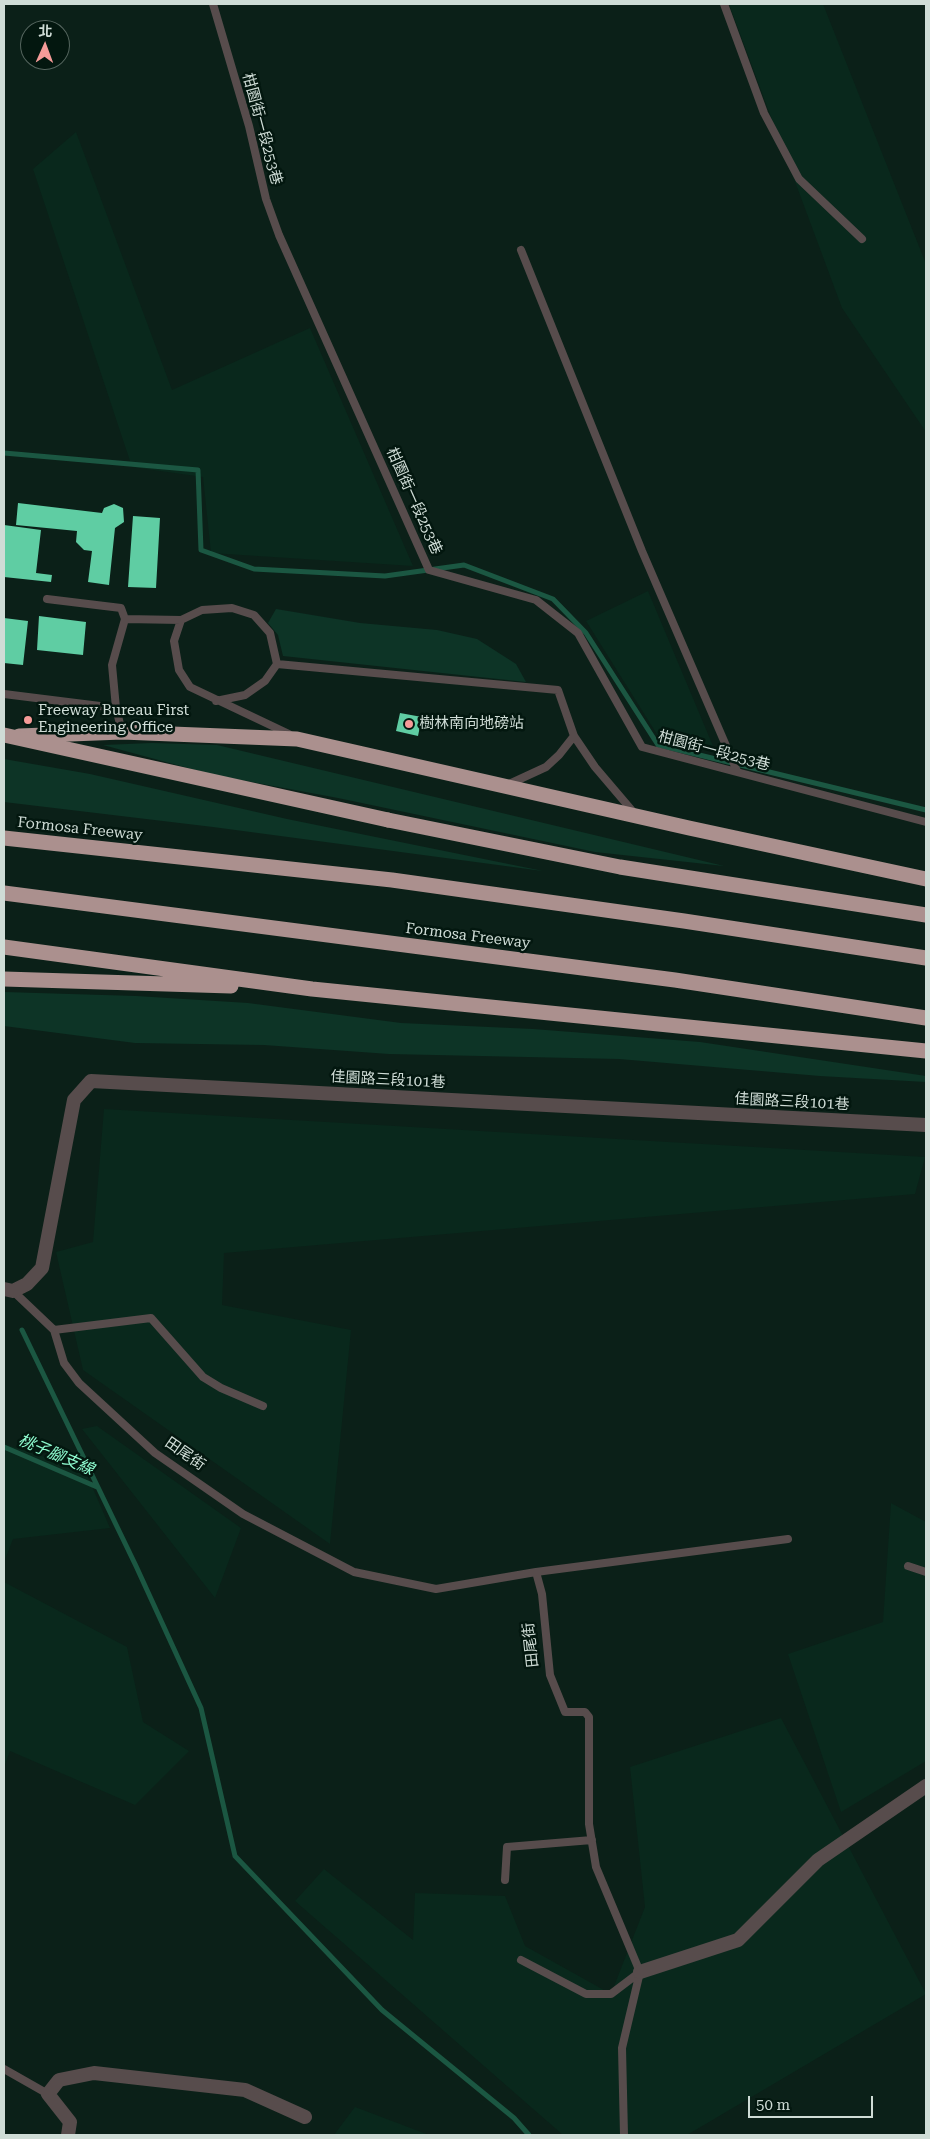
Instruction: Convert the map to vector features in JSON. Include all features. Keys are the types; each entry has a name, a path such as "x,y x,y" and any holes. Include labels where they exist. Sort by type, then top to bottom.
{"highway":[{"path":"4,736 122,732 297,739 926,880"},
{"path":"4,736 388,820 620,867 926,915"},
{"name":"Formosa Freeway","path":"4,838 392,880 684,921 926,958"},
{"name":"Formosa Freeway","path":"4,893 675,980 926,1018"},
{"path":"4,947 312,989 926,1052"},
{"path":"4,980 312,989"}],"street":[{"name":"佳園路三段101巷","path":"8,1290 27,1284 42,1268 74,1100 91,1081 926,1125"},
{"path":"640,1972 738,1940 818,1860 926,1786"},
{"path":"68,2135 70,2122 48,2094 59,2080 94,2073 245,2090 305,2117"}],"lane":[{"name":"柑園街一段253巷","path":"212,4 249,126 266,199 279,235 429,570 536,600 578,633 642,747 926,822"},
{"path":"724,4 764,112 799,179 862,239"},
{"path":"521,250 642,551 736,771"},
{"path":"47,599 121,608 125,619 112,665 116,708 122,732"},
{"path":"125,619 181,620 202,610 232,608 254,615 270,633 277,664 265,680 245,695 216,701"},
{"path":"181,620 174,641 179,670 190,687 297,739"},
{"path":"277,664 558,690 574,736 595,767 636,816"},
{"path":"4,694 116,708"},
{"path":"507,785 546,767 559,755 574,736"},
{"name":"田尾街","path":"8,1290 54,1330 64,1363 79,1384 155,1453 243,1514 354,1572 436,1589 536,1572 542,1594 550,1675 565,1712 584,1712 589,1717 589,1824 596,1866 640,1972"},
{"path":"54,1330 151,1318 203,1377 221,1388 263,1406"},
{"path":"536,1572 788,1539"},
{"path":"908,1566 926,1572"},
{"path":"505,1880 507,1846 592,1840"},
{"path":"521,1960 586,1994 611,1994 640,1972"},
{"path":"624,2135 622,2048 640,1972"},
{"path":"4,2069 48,2094"}],"shaded area":[{"path":"729,4 823,4 926,264 926,432 842,308"},
{"path":"76,132 172,390 310,328 413,566 211,553 203,477 132,467 33,169"},
{"path":"648,591 713,746 660,739 586,621"},
{"path":"276,609 360,623 437,630 477,639 516,664 526,682 283,656 278,635 268,623"},
{"path":"152,743 217,745 724,866 595,852 338,798 214,775 103,745"},
{"path":"4,759 90,774 287,819 543,871 213,827 4,802"},
{"path":"4,992 136,996 248,1003 401,1023 533,1029 700,1042 926,1076 926,1082 820,1076 619,1059 389,1054 264,1045 135,1043 4,1026"},
{"path":"104,1109 925,1157 915,1194 224,1253 222,1305 351,1330 330,1544 83,1370 56,1252 93,1242"},
{"path":"97,1426 241,1528 215,1598 82,1429"},
{"path":"4,1444 85,1470 110,1528 13,1539 4,1562"},
{"path":"891,1503 926,1522 926,1761 841,1812 788,1654 883,1622"},
{"path":"4,1582 127,1647 143,1722 189,1751 135,1805 10,1751 4,1767"},
{"path":"781,1718 926,1994 687,2135 563,2135 295,1901 324,1869 413,1940 415,1893 505,1896 525,1946 611,1994 645,1907 630,1767"},
{"path":"355,2107 429,2135 334,2135"}],"building":[{"path":"18,503 102,513 104,508 114,504 123,508 124,522 115,528 109,585 88,582 92,551 84,550 76,542 77,531 16,525"},
{"path":"133,516 160,518 156,588 128,587"},
{"path":"4,525 41,530 36,573 52,575 51,582 4,577"},
{"path":"39,616 86,622 83,655 37,650"},
{"path":"4,618 28,621 23,665 4,663"},
{"name":"樹林南向地磅站","path":"400,713 422,717 418,736 396,731"}],"waterway":[{"path":"4,453 198,470 201,550 254,569 385,576 464,565 553,599 586,633 658,745 926,810"},
{"path":"22,1330 136,1566 201,1708 235,1856 382,2010 514,2118 529,2135"},
{"name":"桃子腳支線","path":"4,1447 97,1487"}],"place":[{"name":"Freeway Bureau First Engineering Office","path":"28,720"},
{"name":"樹林南向地磅站","path":"409,724"}]}
